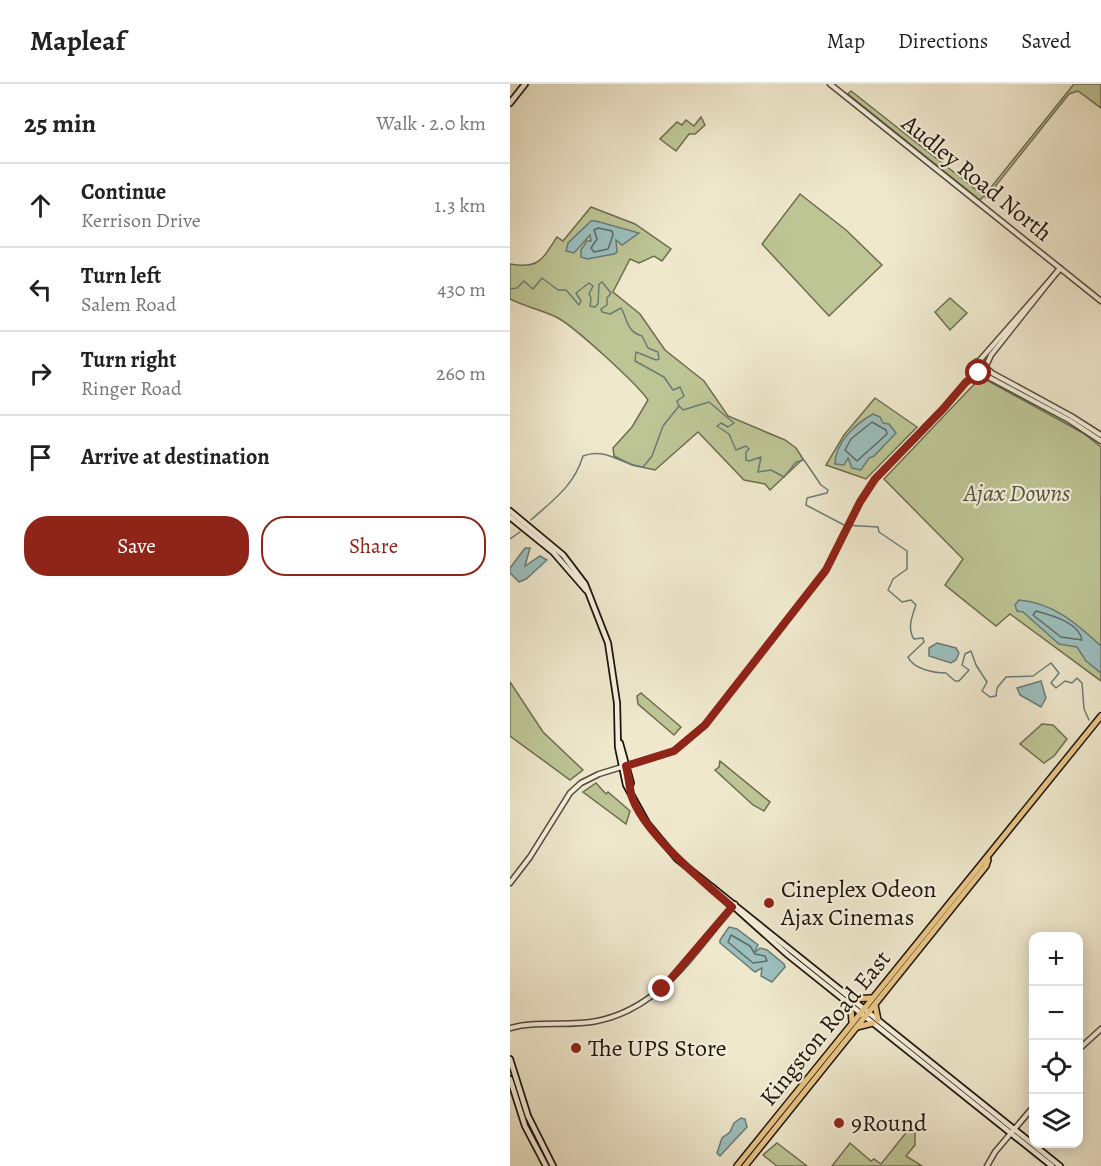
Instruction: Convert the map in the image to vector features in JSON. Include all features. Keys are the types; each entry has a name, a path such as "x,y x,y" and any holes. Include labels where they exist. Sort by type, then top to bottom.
{"main road":[{"path":"510,103 525,84"},
{"path":"510,511 567,559 585,584 586,590"},
{"path":"510,517 553,552 586,590 596,608 608,643 626,785 656,836 677,859 848,1000 1060,1166"},
{"name":"Kingston Road East","path":"737,1166 864,1013 1101,716"},
{"path":"848,1000 874,1000 875,1022"},
{"path":"848,1000 857,1004 864,1013"},
{"path":"848,1000 854,1025 875,1022"},
{"name":"Kingston Road East","path":"745,1166 854,1025"},
{"path":"510,1059 528,1116 553,1166"},
{"path":"510,1078 525,1126 546,1166"},
{"path":"1013,1130 1052,1166"}],"street":[{"name":"Audley Road North","path":"830,84 1101,301"},
{"path":"510,883 530,857 570,793 589,778 674,751 705,725 826,570 859,504 880,473 943,409 966,382 973,367 1060,268"},
{"path":"966,382 986,367 991,355 1060,268"},
{"path":"980,360 992,374 1063,411 1101,435"},
{"path":"973,367 980,373 1069,420 1101,441"},
{"path":"510,1028 543,1022 596,1021 618,1014 649,999 676,975 734,905"},
{"path":"1083,1045 1101,1029"},
{"path":"987,1166 1029,1112"}],"green space":[{"path":"1074,84 1101,84 1101,108 1078,91 1069,94 986,198 984,196"},
{"path":"851,91 984,196 980,200 848,94"},
{"path":"701,117 705,125 695,134 689,134 676,151 660,139 677,122 682,125 686,120 694,126"},
{"path":"800,194 846,230 882,265 829,316 762,244"},
{"path":"591,207 635,224 671,249 662,261 654,256 639,263 630,259 613,292 640,314 665,350 704,381 728,416 785,440 796,448 803,459 770,490 765,484 744,480 698,432 655,470 632,465 614,456 613,448 632,427 648,400 619,370 567,324 552,315 510,299 510,264 527,265 539,261 557,237 563,241"},
{"path":"950,298 967,313 950,330 935,312"},
{"name":"Ajax Downs","path":"981,377 1083,433 1101,447 1101,681 1010,614 996,626 945,585 963,559 884,479"},
{"path":"875,398 917,427 866,479 826,465 844,435"},
{"path":"510,682 543,732 583,770 570,780 510,736"},
{"path":"641,693 681,727 674,735 638,704 637,696"},
{"path":"1042,724 1053,725 1067,739 1054,756 1044,763 1020,744"},
{"path":"720,761 770,802 764,811 753,805 715,770 719,767"},
{"path":"596,783 606,794 608,792 630,811 626,824 583,792"},
{"path":"909,1129 915,1133 915,1145 906,1156 922,1166 832,1166 850,1143 871,1161 874,1159 881,1164"},
{"path":"777,1143 807,1166 777,1166 763,1155"}],"water":[{"path":"591,221 639,233 622,245 616,240 617,252 614,254 587,259 581,257 581,250 587,241 591,241 590,235 574,253 566,251 568,243"},
{"path":"873,414 880,417 883,423 889,424 896,433 874,456 869,458 861,470 852,468 848,458 844,465 835,464 838,449 847,435"},
{"path":"525,548 530,548 525,566 540,556 547,560 526,579 519,582 510,573 510,568"},
{"path":"1019,600 1054,610 1074,623 1101,646 1101,673 1086,661 1077,647 1059,644 1023,612 1017,611 1015,605"},
{"path":"937,643 956,648 959,653 956,660 951,663 929,656 929,648"},
{"path":"1041,681 1046,698 1041,707 1020,695 1017,688"},
{"path":"729,927 737,929 758,945 754,953 760,948 767,950 784,964 785,967 772,982 761,976 762,968 755,972 720,943"},
{"path":"741,1118 745,1119 747,1127 720,1156 717,1153 722,1138"}],"waterway":[{"path":"510,289 517,288 524,281 533,289 542,278 558,290 566,290 579,305 581,301 576,293 589,283 593,286 589,294 590,306 595,307 598,304 599,284 602,282 611,293 607,298 607,305 601,309 602,312 610,314 621,308 630,328 642,336 648,348 658,352 659,359 656,360 636,352 635,361 664,377 673,390 680,387 684,396 677,401 679,406 663,426 652,456 643,467 606,455 583,456 568,484 531,520"},
{"path":"679,406 683,410 709,402 734,423 728,427 721,423 717,426 729,434 736,450 746,446 749,449 746,452 746,460 749,461 761,457 758,472 771,470 784,477 796,462 804,460 821,485 828,490 827,493 807,498 806,505 844,525 878,527 879,532 907,551 907,569 893,579 888,590 902,602 911,600 916,605 911,631 914,639 923,638 924,642 908,657 914,665 930,671 946,673 955,681 959,681 969,670 962,665 965,654 971,651 976,665 987,682 982,691 990,697 996,696 997,688 1006,677 1033,676 1051,663 1059,673 1051,683 1056,688 1065,681 1072,683 1077,678 1082,683 1084,709 1089,720"},
{"path":"510,539 520,532"}],"place":[{"name":"Cineplex Odeon Ajax Cinemas","path":"769,903"},
{"name":"The UPS Store","path":"576,1048"},
{"name":"9Round","path":"839,1123"}],"route":[{"path":"662,989 705,942 732,907 712,887 677,859 656,836 629,788 631,783 626,766 674,751 705,725 826,570 860,502 875,479 966,382 979,373"}]}
